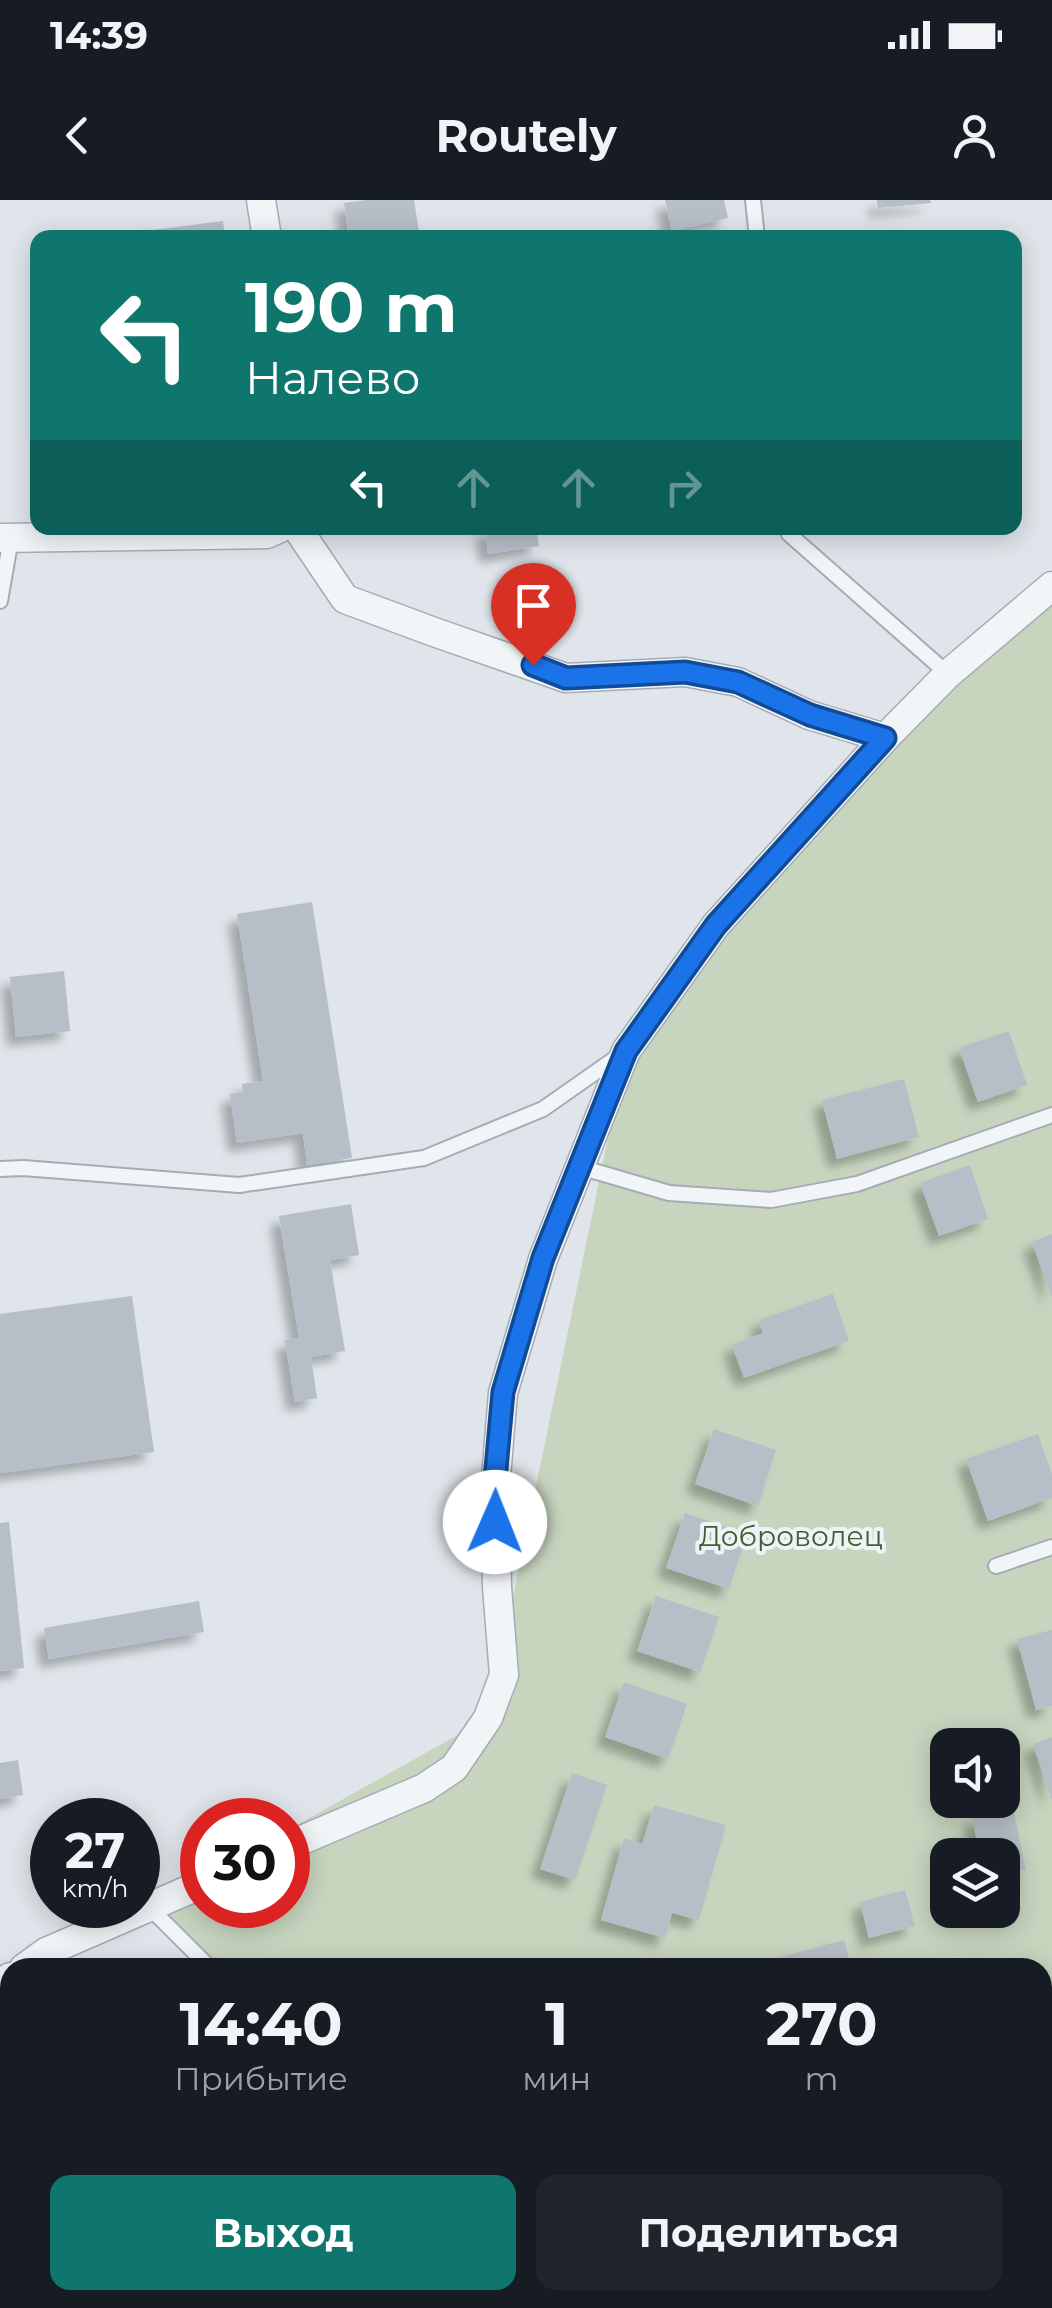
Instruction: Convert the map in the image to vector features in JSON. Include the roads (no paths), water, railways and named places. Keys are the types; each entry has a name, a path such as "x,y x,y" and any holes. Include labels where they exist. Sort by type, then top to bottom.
{"street":[{"path":"261,200 265,230"},
{"path":"6,538 202,535"},
{"path":"302,535 344,599 566,678 685,672 738,682 810,715 885,738"},
{"path":"310,1837 424,1788 454,1768 488,1718 504,1675 494,1490 503,1392 543,1258 626,1051 716,925 885,738 948,674 1052,586"},
{"path":"38,1958 102,1928"}],"lane":[{"path":"753,200 757,230"},
{"path":"790,535 948,674"},
{"path":"0,601 6,538"},
{"path":"0,1169 239,1185 424,1158 543,1109 626,1051"},
{"path":"580,1167 669,1193 771,1200 856,1184 1052,1114"},
{"path":"996,1566 1052,1547"},
{"path":"160,1919 200,1958"}],"park label":[{"name":"Доброволец","path":"791,1536"}]}
